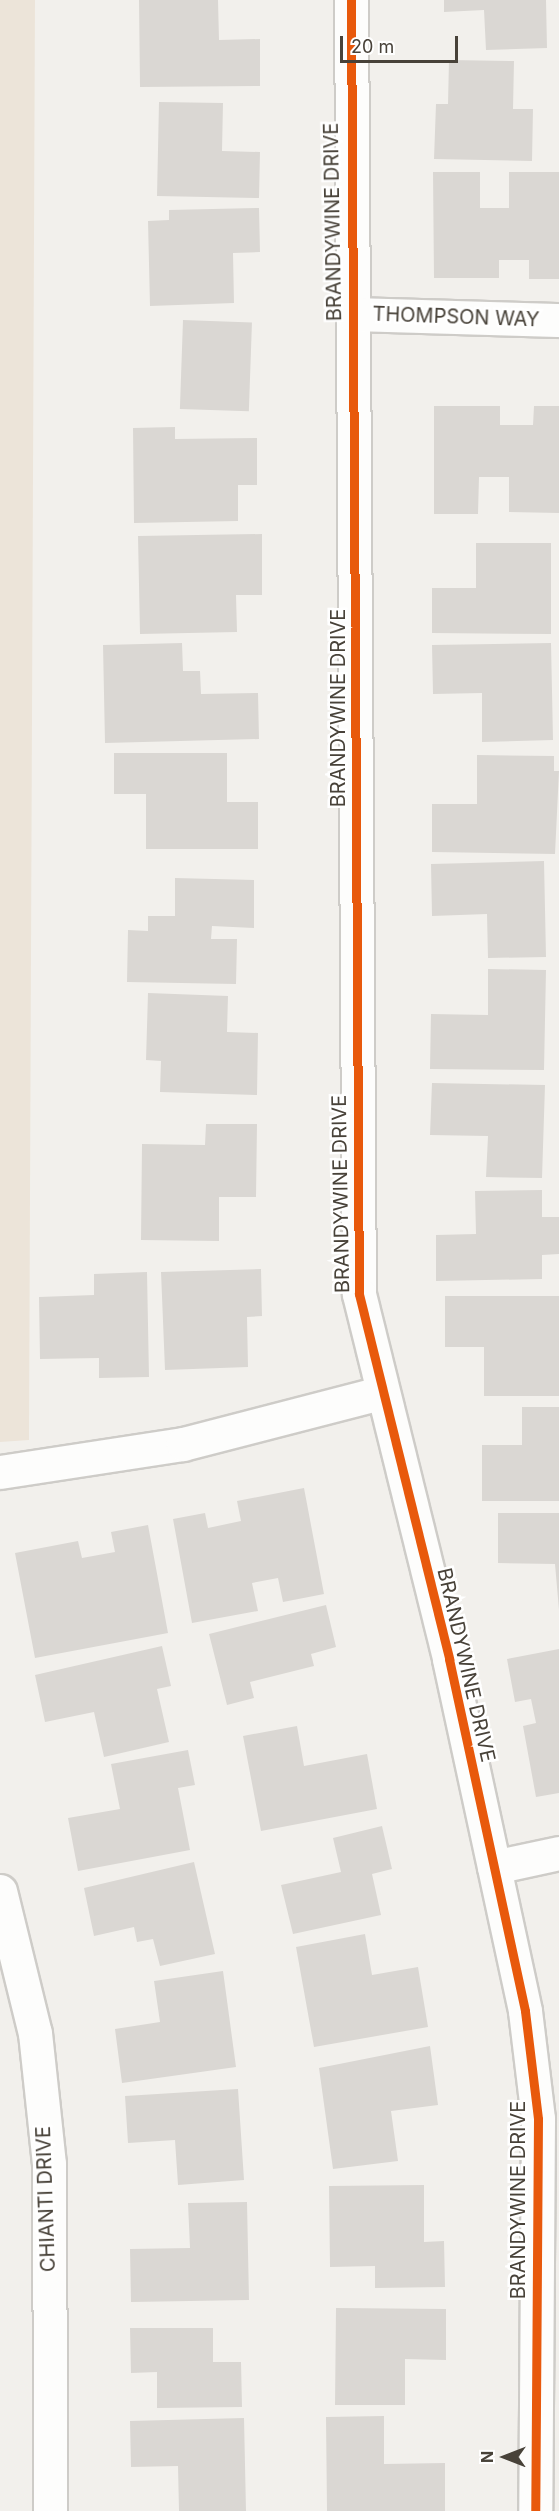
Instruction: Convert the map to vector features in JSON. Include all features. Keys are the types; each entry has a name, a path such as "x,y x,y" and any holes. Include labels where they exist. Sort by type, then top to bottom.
{"street":[{"name":"BRANDYWINE DRIVE","path":"351,0 359,1294 380,1393 449,1659 525,2011 538,2119 548,2351 535,2511"},
{"name":"THOMPSON WAY","path":"353,314 559,320"},
{"path":"0,1472 183,1444 380,1393"},
{"path":"494,1867 559,1853"},
{"name":"CHIANTI DRIVE","path":"0,1891 35,2033 49,2164 50,2511"}],"shaded area":[{"path":"0,0 35,0 29,1440 0,1442"}],"building":[{"path":"139,0 218,0 219,40 260,39 260,86 140,87"},
{"path":"444,0 546,0 547,48 486,50 484,10 444,12"},
{"path":"449,60 514,61 513,109 533,109 532,161 434,159 436,104 448,104"},
{"path":"159,102 223,103 222,151 260,152 259,198 157,196"},
{"path":"433,172 480,172 480,208 509,208 509,172 559,172 559,279 529,279 529,260 499,260 499,278 434,278"},
{"path":"259,208 260,252 233,253 234,303 150,306 148,221 169,220 169,210"},
{"path":"183,320 252,322 249,411 180,409"},
{"path":"434,406 500,406 500,425 533,425 534,406 559,406 559,513 509,512 509,477 479,477 478,514 434,514"},
{"path":"175,427 175,439 257,438 257,485 238,485 238,521 134,523 133,428"},
{"path":"262,534 262,595 236,595 237,632 140,634 138,536"},
{"path":"476,543 551,543 551,634 432,633 432,588 476,588"},
{"path":"182,643 183,671 200,671 201,694 258,693 259,739 105,743 103,645"},
{"path":"551,643 553,740 482,742 482,693 433,694 432,645"},
{"path":"114,753 227,753 227,802 258,802 258,849 146,849 146,794 114,794"},
{"path":"477,755 554,756 554,771 559,771 555,854 432,852 432,804 477,804"},
{"path":"544,861 546,957 488,958 487,914 432,916 431,864"},
{"path":"175,878 254,880 254,928 212,926 211,939 237,939 236,984 127,982 128,930 148,931 148,916 175,916"},
{"path":"488,969 546,970 544,1070 430,1069 431,1014 488,1015"},
{"path":"148,993 228,996 227,1032 258,1033 257,1095 160,1092 161,1061 146,1060"},
{"path":"432,1083 545,1085 542,1178 486,1177 488,1136 430,1135"},
{"path":"206,1124 257,1124 256,1197 219,1197 219,1241 141,1240 142,1144 205,1145"},
{"path":"542,1190 542,1217 559,1217 559,1254 542,1255 542,1279 436,1281 436,1235 476,1234 475,1191"},
{"path":"261,1269 262,1316 247,1317 248,1367 165,1370 161,1272"},
{"path":"147,1272 149,1377 99,1378 99,1358 40,1359 39,1297 94,1295 94,1274"},
{"path":"445,1296 559,1296 559,1396 484,1396 484,1347 445,1347"},
{"path":"522,1407 559,1407 559,1501 482,1501 482,1445 522,1445"},
{"path":"304,1488 324,1594 283,1602 278,1578 252,1583 258,1611 192,1623 173,1519 205,1513 208,1528 241,1521 237,1501"},
{"path":"498,1513 559,1513 559,1610 555,1564 498,1563"},
{"path":"148,1525 168,1633 35,1658 15,1553 78,1541 82,1558 115,1552 111,1532"},
{"path":"326,1605 336,1647 311,1654 314,1666 250,1682 254,1698 227,1705 209,1634"},
{"path":"162,1646 171,1686 157,1689 169,1742 104,1757 94,1712 45,1722 35,1675"},
{"path":"559,1649 559,1793 536,1797 523,1726 536,1723 531,1699 515,1702 507,1659"},
{"path":"297,1726 304,1766 367,1754 377,1809 261,1831 243,1736"},
{"path":"188,1750 195,1785 178,1788 190,1850 78,1871 68,1818 120,1809 111,1764"},
{"path":"382,1826 392,1869 372,1874 381,1915 293,1934 281,1885 341,1872 333,1838"},
{"path":"194,1862 215,1954 160,1966 153,1939 137,1942 134,1927 94,1936 84,1888"},
{"path":"365,1934 372,1975 418,1967 428,2027 314,2047 296,1947"},
{"path":"223,1971 236,2067 122,2083 115,2029 160,2022 154,1981"},
{"path":"430,2046 438,2105 391,2111 398,2161 333,2169 319,2068"},
{"path":"238,2089 244,2180 178,2185 175,2140 128,2143 125,2096"},
{"path":"424,2185 424,2242 444,2241 445,2287 375,2288 375,2266 330,2267 329,2186"},
{"path":"247,2202 249,2300 131,2302 130,2249 190,2248 188,2203"},
{"path":"336,2308 446,2309 446,2360 405,2359 405,2405 335,2405"},
{"path":"130,2328 213,2328 213,2362 241,2362 242,2407 157,2408 157,2372 131,2373"},
{"path":"384,2416 384,2464 445,2463 445,2511 327,2511 326,2417"},
{"path":"244,2418 246,2511 179,2511 178,2466 131,2467 130,2421"}],"cycle path":[{"path":"351,0 359,1294 449,1659 525,2011 538,2119 535,2511"}]}
